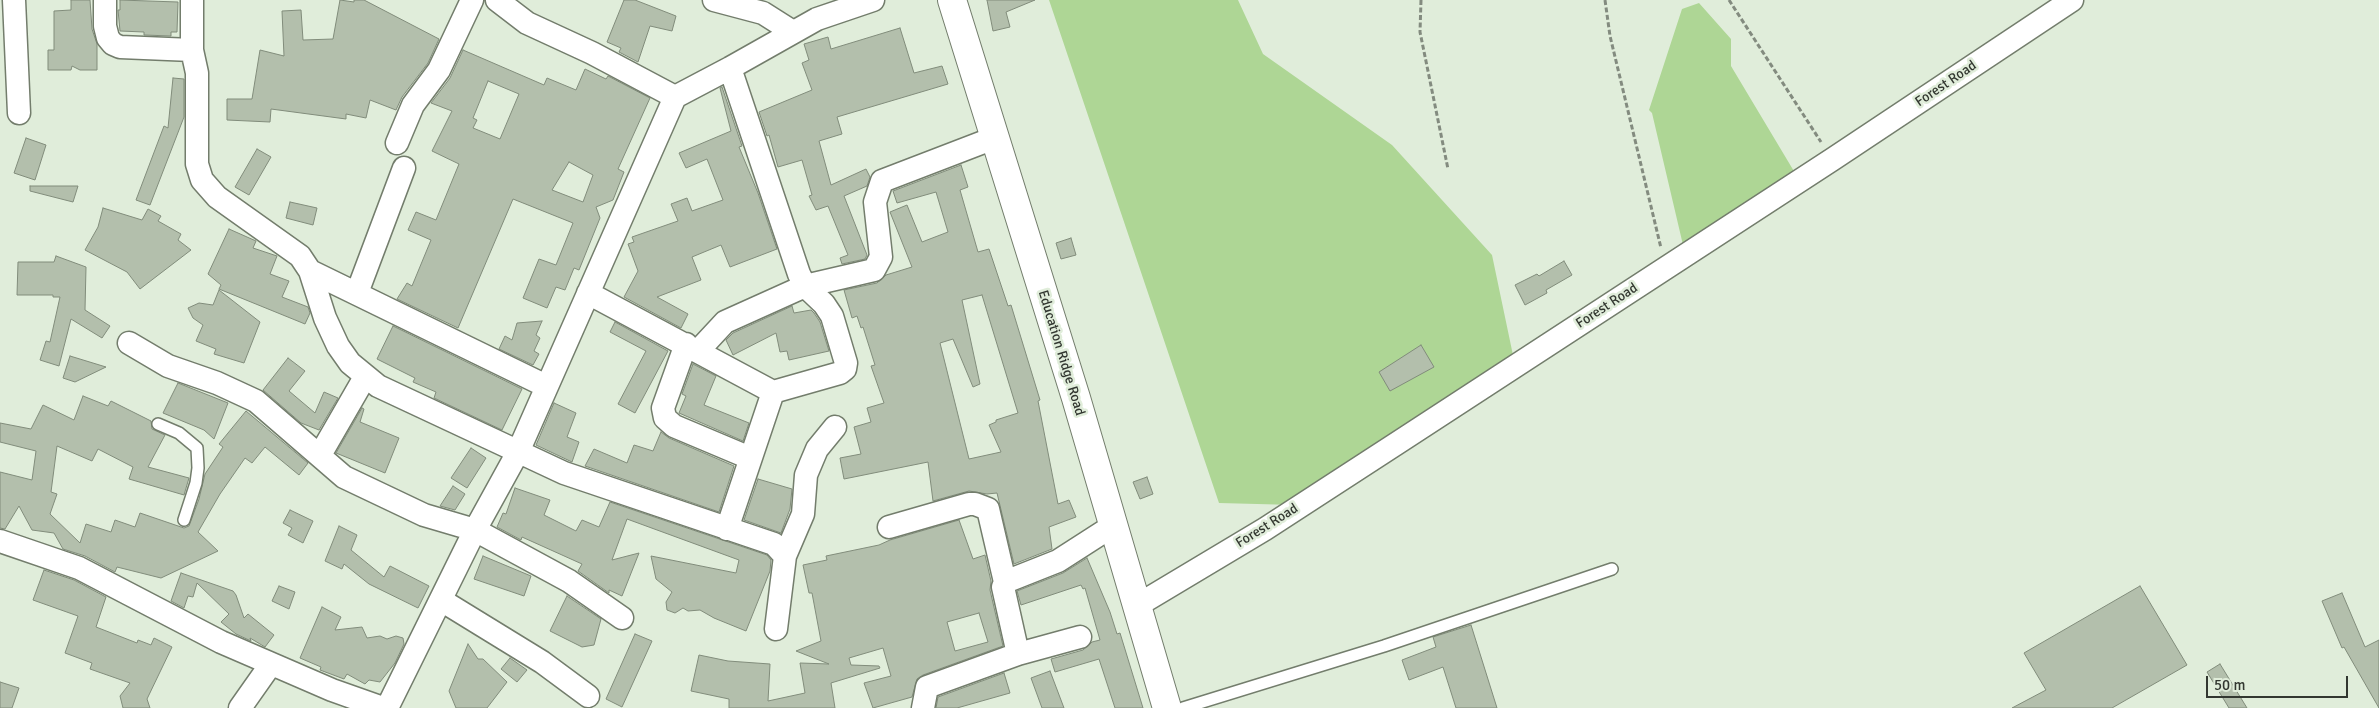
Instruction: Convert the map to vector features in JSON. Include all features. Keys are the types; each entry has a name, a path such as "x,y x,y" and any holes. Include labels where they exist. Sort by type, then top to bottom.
{"street":[{"path":"14,0 19,113"},
{"path":"105,0 105,26 108,38 113,44 120,47 192,50"},
{"path":"192,0 192,50 197,73 197,164 202,180 218,197 300,256 310,271 325,318 338,346 350,363 378,386 564,473 774,544 785,556"},
{"path":"397,143 413,105 440,70 472,0"},
{"path":"497,0 526,23 592,53 675,97"},
{"path":"714,0 763,13 793,32"},
{"path":"387,708 475,530 518,452 675,97 817,20 872,0"},
{"name":"Education Ridge Road","path":"952,0 1114,525 1167,708"},
{"name":"Forest Road","path":"1138,605 1273,523 1833,159 2072,0"},
{"path":"588,293 773,392 840,373 845,369 845,357 832,316 824,304 805,286 799,274 730,68"},
{"path":"750,458 674,426 665,418 664,408 692,348 725,322 805,286 874,270 881,257 875,202 882,181 994,138"},
{"path":"357,293 404,168"},
{"path":"310,271 546,386"},
{"path":"129,342 168,366 217,383 256,400 344,477 424,515 475,530 569,581 622,618"},
{"path":"320,455 365,377"},
{"path":"727,529 773,392"},
{"path":"776,629 785,556 803,514 806,475 817,449 836,427"},
{"path":"889,527 969,504 975,504 988,509 1005,582 1003,587 1018,654"},
{"path":"1005,582 1058,561 1114,525"},
{"path":"0,541 79,568 221,642 332,690 383,708"},
{"path":"441,600 542,662 588,696"},
{"path":"923,708 927,687 1018,654 1080,637"},
{"path":"240,708 272,664"}],"lane":[{"path":"158,424 180,434 196,448 198,468 196,483 184,520"},
{"path":"1183,708 1384,646 1612,569"}],"path":[{"path":"1420,0 1420,32 1448,169"},
{"path":"1605,0 1610,36 1666,268"},
{"path":"1729,0 1833,159"}],"green space":[{"path":"1049,0 1238,0 1263,54 1392,145 1492,255 1514,360 1295,505 1219,503"},
{"path":"1699,3 1731,39 1731,66 1804,188 1687,262 1652,113 1649,110 1682,9"}],"building":[{"path":"71,0 90,0 92,29 97,44 97,70 80,70 72,66 71,70 48,70 48,50 54,50 54,11 71,10"},
{"path":"120,0 178,2 177,32 171,32 171,36 144,35 144,32 120,31 118,10 120,10"},
{"path":"340,0 354,2 354,0 364,0 439,39 428,63 402,97 396,110 370,100 366,118 346,114 346,119 271,109 270,122 227,120 227,99 252,99 260,50 284,56 282,11 301,10 303,40 333,39"},
{"path":"624,0 635,0 676,16 672,31 650,26 638,62 619,52 621,48 607,42"},
{"path":"987,0 1035,0 1006,12 1010,27 993,31"},
{"path":"900,28 914,73 942,66 948,84 837,117 842,134 819,141 831,185 866,169 870,177 867,186 844,196 867,255 865,259 842,264 840,258 848,255 828,206 816,210 809,196 812,195 802,160 778,167 769,135 767,136 759,112 812,90 802,63 809,60 804,44 828,37 831,49"},
{"path":"463,50 544,85 547,78 576,90 585,69 606,79 608,76 650,98 618,169 624,172 613,200 596,207 600,218 579,270 574,268 565,290 556,287 547,308 523,298 539,259 556,265 573,223 513,199 458,328 397,299 407,283 412,286 431,240 408,230 416,212 436,220 459,164 432,151 452,111 431,103 450,78","holes":["488,81 519,94 500,139 473,128 477,120 473,118","569,162 593,175 583,202 552,190"]},
{"path":"173,78 184,79 184,117 150,205 136,200 164,126 168,128"},
{"path":"722,87 742,146 739,147 758,193 777,249 730,267 721,245 692,257 701,280 657,297 688,314 681,328 624,297 638,271 628,244 634,242 632,237 678,221 671,204 687,198 692,211 723,200 707,159 686,168 679,153 731,131 720,88"},
{"path":"26,138 46,145 35,180 14,173"},
{"path":"257,149 271,157 249,195 235,187"},
{"path":"961,165 968,187 960,190 978,252 989,249 1008,306 1011,305 1040,400 1038,401 1058,504 1069,500 1076,517 1049,527 1052,549 1014,564 997,493 987,494 969,491 933,501 928,462 844,479 840,458 861,454 854,427 871,422 867,408 884,403 871,366 875,365 863,327 861,328 857,316 852,318 844,290 877,283 886,275 912,267 890,212 907,205 922,242 948,232 936,192 897,203 893,191","holes":["982,295 1018,413 996,420 996,422 989,425 1001,452 969,459 940,343 953,339 973,387 980,384 962,300"]},
{"path":"30,186 78,186 73,202 30,191"},
{"path":"290,202 317,208 313,225 286,218"},
{"path":"103,208 142,220 148,209 161,216 158,221 181,234 178,240 191,250 140,289 127,272 85,250 98,227"},
{"path":"229,229 256,241 253,248 277,256 270,274 289,281 282,297 308,307 310,313 305,324 219,289 221,285 208,274"},
{"path":"1071,238 1076,255 1061,259 1056,243"},
{"path":"56,256 86,267 85,310 110,326 102,338 71,319 59,366 40,360 46,341 50,342 60,297 53,297 53,295 17,295 18,262 54,262"},
{"path":"1564,261 1572,275 1546,290 1547,293 1525,305 1515,285 1537,274 1539,276"},
{"path":"219,290 260,322 244,363 214,354 216,349 196,341 203,325 193,318 188,308 199,303 213,305"},
{"path":"792,306 794,313 811,310 814,313 820,322 829,351 789,360 787,351 780,352 776,333 733,355 726,340 733,333"},
{"path":"542,321 536,335 540,338 534,351 539,354 533,365 499,349 505,336 512,340 517,323"},
{"path":"615,322 668,351 635,413 618,404 646,351 610,332"},
{"path":"393,326 522,389 502,430 434,398 436,392 413,382 415,378 377,359"},
{"path":"1421,345 1434,367 1390,391 1379,372"},
{"path":"70,356 106,367 75,382 63,378"},
{"path":"288,358 305,371 289,391 315,413 324,392 338,398 319,430 301,423 263,390"},
{"path":"693,364 716,376 704,405 749,423 743,441 679,413 686,396 682,394"},
{"path":"178,383 228,403 214,439 204,430 163,413"},
{"path":"83,396 108,406 111,401 151,421 152,429 165,435 148,467 189,478 184,495 129,479 133,467 98,449 92,461 57,446 51,492 57,494 50,514 80,543 86,524 111,532 115,520 135,527 140,513 184,528 189,526 199,499 205,474 223,447 219,444 246,411 308,463 299,475 265,447 252,463 245,458 220,494 198,532 218,551 161,578 117,567 115,572 85,556 63,549 54,533 32,530 19,506 5,529 0,528 0,472 32,480 36,451 0,442 0,423 31,429 43,405 74,420"},
{"path":"554,403 576,413 567,437 579,442 572,462 536,445"},
{"path":"362,408 364,409 360,422 399,438 385,473 336,453"},
{"path":"661,432 669,438 734,466 719,512 585,466 594,449 627,463 634,445 653,451"},
{"path":"471,448 486,458 467,488 451,478"},
{"path":"1147,477 1153,494 1140,499 1133,482"},
{"path":"758,479 792,489 790,509 781,533 744,520"},
{"path":"453,486 465,494 455,510 440,506"},
{"path":"515,488 550,500 544,515 576,531 582,520 599,527 610,502 767,555 771,560 770,571 746,631 700,610 688,611 683,608 675,613 667,610 666,602 672,592 656,579 651,556 736,573 739,560 627,519 612,560 639,553 622,596 609,590 609,593 578,571 582,564 522,537 521,540 497,527 503,513 506,514"},
{"path":"290,510 313,521 303,543 288,535 292,528 283,523"},
{"path":"959,520 973,559 985,555 991,581 990,590 1003,646 923,675 917,679 912,697 873,708 864,683 891,676 883,648 849,658 851,665 879,666 880,668 831,683 835,708 729,708 729,699 691,691 699,655 728,661 770,664 768,701 805,693 800,663 829,664 796,651 821,641 812,593 809,593 803,565 827,560 826,556 879,545","holes":["979,613 988,642 955,651 947,622"]},
{"path":"339,526 357,535 351,550 384,577 390,566 429,586 418,608 369,584 344,564 342,569 325,561"},
{"path":"483,556 531,576 524,596 474,579"},
{"path":"1087,558 1110,612 1117,634 1120,633 1143,708 1115,708 1099,659 1055,672 1051,659 1083,650 1092,642 1100,640 1085,588 1083,589 1081,585 1021,605 1017,591 1063,573"},
{"path":"44,570 74,580 106,597 96,627 137,643 138,640 151,645 154,638 172,647 147,699 150,708 123,708 120,696 130,683 90,669 92,663 65,653 78,616 33,600"},
{"path":"181,573 233,591 244,618 248,614 274,635 265,647 250,638 251,641 236,634 221,622 229,614 197,583 193,597 188,596 184,608 171,601"},
{"path":"279,586 295,592 289,609 272,601"},
{"path":"2140,586 2187,665 2112,708 2012,708 2046,690 2024,653"},
{"path":"2342,593 2365,647 2379,640 2379,708 2344,647 2342,648 2322,601"},
{"path":"567,596 601,619 594,645 582,647 550,631"},
{"path":"322,607 341,617 335,630 362,627 367,638 380,636 387,639 396,636 403,638 404,644 395,663 380,682 369,680 365,684 347,674 344,679 320,670 321,667 300,658"},
{"path":"1471,625 1497,708 1456,708 1443,667 1409,680 1402,660 1436,647 1433,637"},
{"path":"635,634 652,641 622,707 606,699"},
{"path":"468,644 478,659 483,659 507,682 487,708 456,708 449,691"},
{"path":"510,658 527,670 517,682 501,669"},
{"path":"2220,664 2247,708 2229,708 2207,672"},
{"path":"1050,671 1064,708 1042,708 1031,678"},
{"path":"1004,673 1010,693 957,708 936,708 938,697"},
{"path":"0,682 19,688 12,708 0,708"}]}
